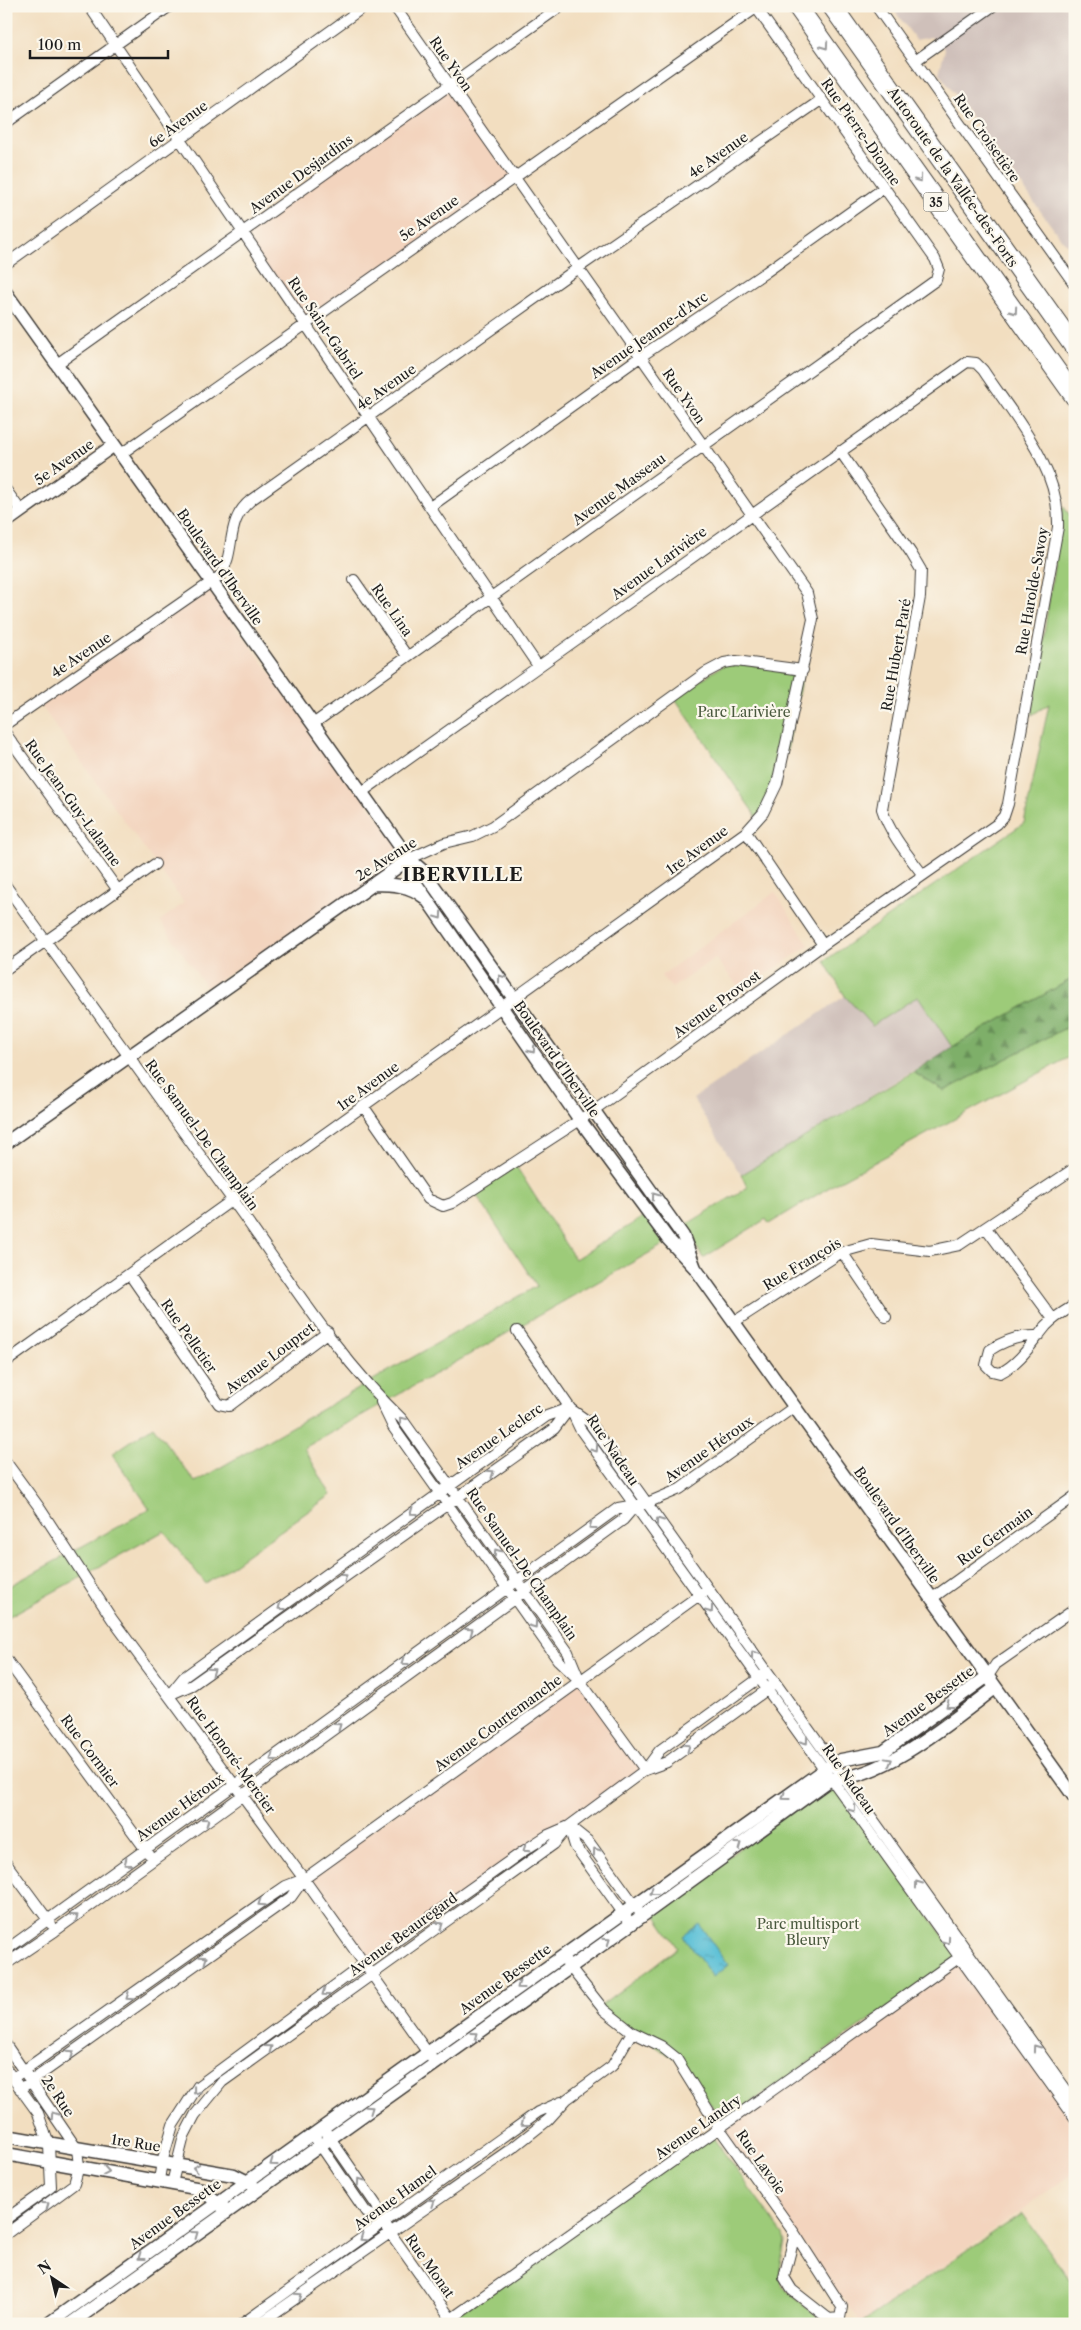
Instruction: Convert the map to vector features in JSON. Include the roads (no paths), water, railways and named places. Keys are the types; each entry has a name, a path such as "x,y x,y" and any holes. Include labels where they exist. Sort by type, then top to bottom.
{"highway":[{"name":"Autoroute de la Vallée-des-Forts","path":"797,6 1075,397"},
{"name":"Autoroute de la Vallée-des-Forts","path":"832,6 1075,348"}],"street":[{"name":"Rue Saint-Gabriel","path":"89,6 538,666"},
{"path":"6,123 170,6"},
{"name":"6e Avenue","path":"6,264 365,6"},
{"name":"Rue Yvon","path":"394,6 750,515 801,583 810,602 813,619 777,784 763,813 746,832"},
{"name":"Avenue Desjardins","path":"57,364 561,6"},
{"name":"Rue Croisetière","path":"876,6 1075,285"},
{"path":"915,60 993,6"},
{"name":"Rue Pierre-Dionne","path":"756,7 935,259 939,275"},
{"name":"5e Avenue","path":"6,522 305,324 756,7"},
{"name":"4e Avenue","path":"6,724 220,576 228,562 232,528 243,507 578,268 821,100"},
{"name":"Avenue Jeanne-d'Arc","path":"430,507 640,357 766,272 884,188"},
{"name":"Avenue Masseau","path":"313,724 702,446 932,285 939,275"},
{"name":"Boulevard d'Iberville","path":"6,293 409,859 424,872 515,998 683,1236 695,1268"},
{"name":"Avenue Larivière","path":"362,792 960,366 973,361"},
{"name":"Rue Harolde-Savoy","path":"973,361 983,370 1042,459 1052,484 1058,510 1055,546 1008,804 1003,818"},
{"name":"Rue Hubert-Paré","path":"840,451 920,570 920,597 882,809 884,819 894,836 923,875"},
{"path":"6,490 21,511"},
{"name":"Rue Lina","path":"354,580 407,656"},
{"name":"2e Avenue","path":"6,1143 409,859 444,843 473,836 493,826 705,673 736,661 803,670"},
{"name":"Rue Jean-Guy-Lalanne","path":"6,734 117,889"},
{"name":"Avenue Provost","path":"364,1107 428,1199 443,1206 452,1203 580,1120 1003,818"},
{"path":"746,832 823,945"},
{"name":"1re Avenue","path":"6,1362 746,832"},
{"name":"Boulevard d'Iberville","path":"409,859 412,878 580,1120 668,1240 695,1268 1075,1798"},
{"path":"6,969 155,864"},
{"path":"374,884 394,884 416,890 428,900"},
{"name":"Rue Samuel-De Champlain","path":"6,886 328,1332 379,1396 402,1419 568,1652 580,1681"},
{"name":"Rue François","path":"734,1322 842,1252 871,1244 930,1251 959,1245 1075,1168"},
{"path":"986,1228 1053,1320"},
{"path":"842,1252 886,1317"},
{"name":"Rue Pelletier","path":"130,1275 220,1404 229,1406"},
{"path":"1039,1336 1025,1335 1000,1343 990,1350 986,1365 992,1371 1000,1374 1008,1369 1039,1336 1053,1320 1075,1305"},
{"path":"517,1331 570,1408"},
{"name":"Avenue Loupret","path":"229,1406 328,1332"},
{"name":"Rue Samuel-De Champlain","path":"379,1396 393,1427 506,1587 558,1660 580,1681 645,1770"},
{"name":"Avenue Héroux","path":"6,1950 506,1587 618,1508 647,1503 680,1489 794,1407"},
{"name":"Avenue Leclerc","path":"169,1695 184,1677 547,1416 570,1408"},
{"name":"Avenue Leclerc","path":"169,1695 192,1685 448,1504 554,1428 570,1408"},
{"name":"Rue Nadeau","path":"570,1408 589,1422 647,1503 704,1592"},
{"name":"Rue Nadeau","path":"570,1408 580,1429 635,1506 704,1592 1052,2078 1075,2118"},
{"name":"Rue Honoré-Mercier","path":"6,1462 39,1507 112,1620 304,1879 435,2063"},
{"name":"Rue Germain","path":"931,1598 1075,1496"},
{"name":"Avenue Héroux","path":"6,1964 107,1894 623,1520 635,1506"},
{"path":"371,1543 378,1553"},
{"name":"Avenue Courtemanche","path":"13,2078 286,1886 304,1879 704,1592"},
{"path":"988,1676 996,1664 1075,1609"},
{"path":"229,1645 236,1654"},
{"name":"Rue Cormier","path":"6,1659 153,1860"},
{"name":"Avenue Beauregard","path":"645,1770 660,1750 764,1675"},
{"name":"Avenue Bessette","path":"48,2324 111,2286 321,2136 435,2063 643,1916 833,1773 841,1760 883,1752 988,1676"},
{"path":"376,1683 384,1693"},
{"name":"Avenue Beauregard","path":"159,2180 162,2162 173,2125 198,2086 364,1964 525,1850 548,1835 569,1826 645,1770 666,1762 772,1687"},
{"name":"Avenue Bessette","path":"321,2136 428,2052 634,1905 833,1773 885,1764 940,1730 995,1688"},
{"path":"931,1718 940,1730"},
{"path":"569,1826 589,1842 643,1916"},
{"path":"569,1826 576,1846 631,1924"},
{"name":"Avenue Beauregard","path":"172,2183 184,2136 195,2115 222,2082 554,1844 569,1826"},
{"path":"6,1863 55,1931"},
{"name":"Avenue Courtemanche","path":"20,2089 291,1897 304,1879"},
{"path":"98,1884 107,1894"},
{"name":"Avenue Landry","path":"450,2322 963,1955"},
{"name":"Rue Lavoie","path":"562,1957 604,2010 632,2032 661,2046 676,2058 720,2129 795,2234 842,2307 840,2318 829,2319 792,2290 784,2277 795,2234"},
{"path":"167,1970 174,1980"},
{"name":"Avenue Hamel","path":"242,2324 386,2227 515,2146 548,2120 566,2099 612,2066 632,2032"},
{"name":"2e Rue","path":"6,2045 77,2149 79,2166"},
{"path":"245,2052 250,2062"},
{"name":"2e Rue","path":"6,2069 38,2113 49,2145 51,2162 51,2186 6,2219"},
{"name":"Rue Nadeau","path":"1052,2078 1075,2102"},
{"name":"1re Rue","path":"6,2136 49,2145 176,2164 234,2175 253,2184"},
{"name":"Rue Monat","path":"321,2136 366,2212 386,2227 450,2322"},
{"path":"6,2154 201,2189 222,2206"},
{"path":"6,2234 74,2184 79,2166"},
{"name":"Avenue Hamel","path":"259,2324 386,2227"},
{"name":"Avenue Bessette","path":"70,2324 111,2286"}],"water":[{"path":"699,1924 728,1965 713,1977 683,1936"}],"district":[{"name":"IBERVILLE","path":"463,874"}],"park label":[{"name":"Parc Larivière","path":"744,712"},
{"name":"Parc multisport Bleury","path":"808,1932"}]}
